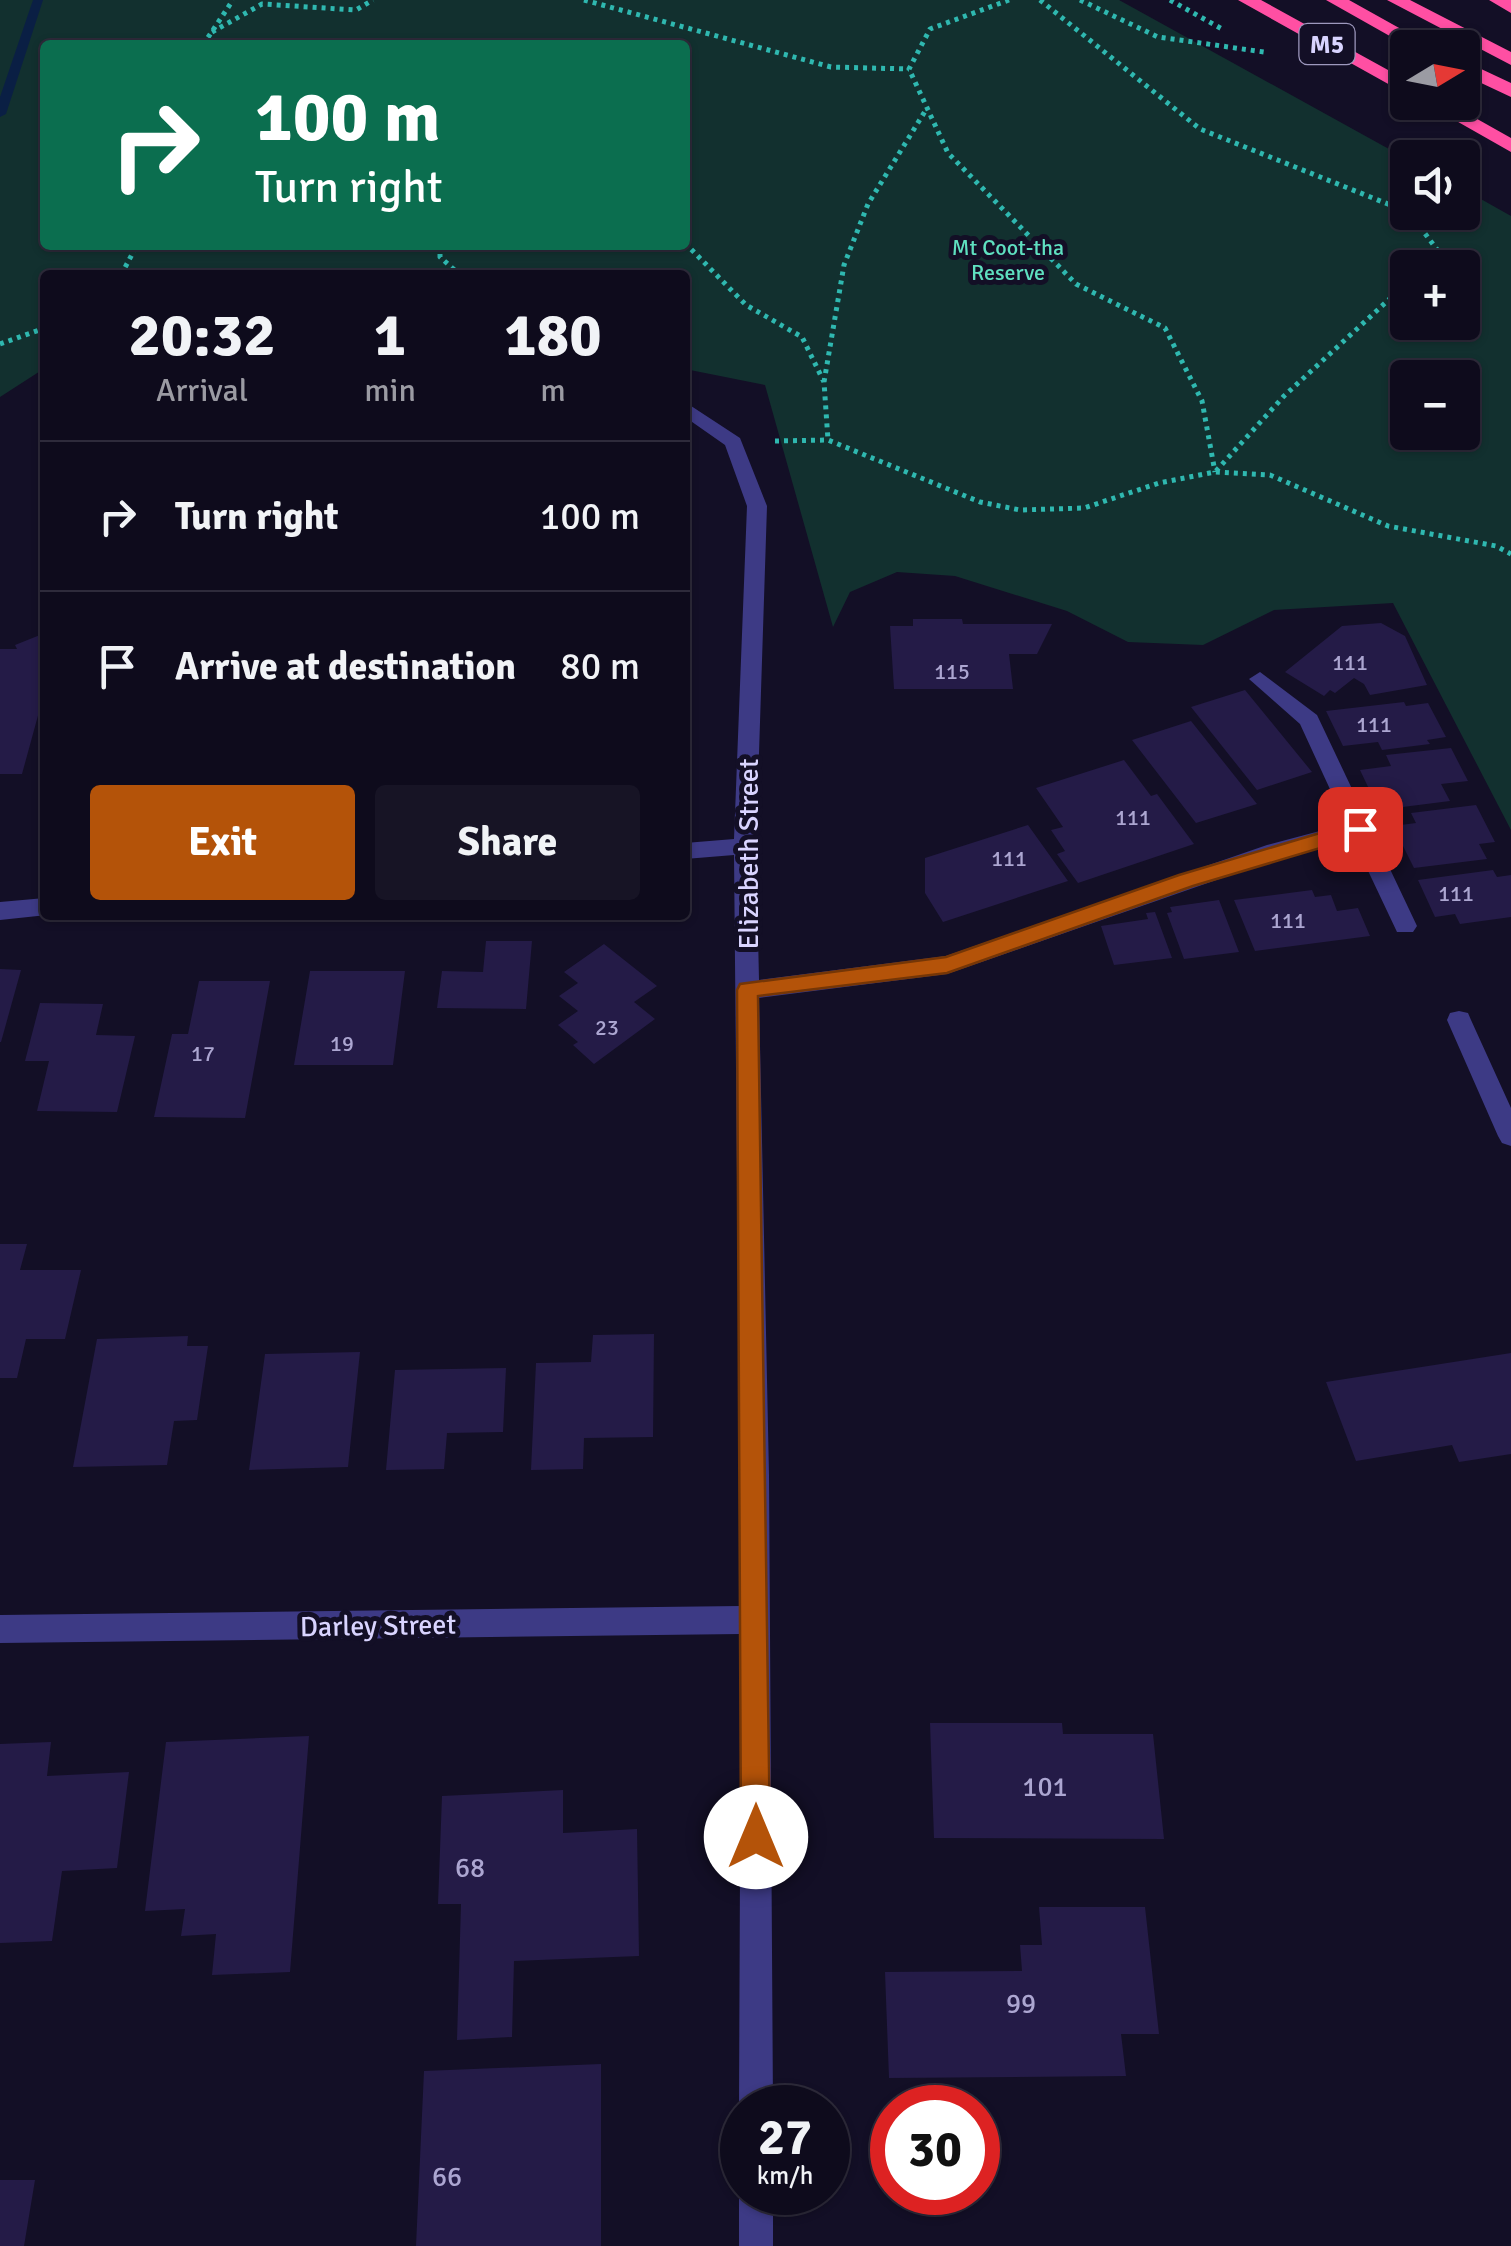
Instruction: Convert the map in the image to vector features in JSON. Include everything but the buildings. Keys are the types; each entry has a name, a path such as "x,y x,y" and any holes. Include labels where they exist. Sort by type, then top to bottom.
{"highway":[{"name":"M5","path":"1247,0 1390,79"},
{"name":"M5","path":"1335,0 1392,30"},
{"path":"1396,0 1511,59"},
{"path":"1498,0 1511,7"},
{"path":"1480,76 1511,92"},
{"path":"1464,120 1511,146"}],"street":[{"path":"690,411 733,442"},
{"name":"Elizabeth Street","path":"733,442 758,506 745,846 755,1620 756,2085"},
{"path":"1260,679 1309,720 1405,926"},
{"path":"748,990 947,965 1186,880 1360,829"},
{"path":"690,851 745,846"},
{"path":"0,912 40,908"},
{"path":"1459,1020 1511,1136"},
{"name":"Darley Street","path":"0,1629 755,1620"},
{"path":"756,2215 756,2246"}],"path":[{"path":"206,40 233,0"},
{"path":"212,32 262,4 308,10 356,10 372,0"},
{"path":"584,0 831,66 909,70"},
{"path":"909,70 930,29 1009,0"},
{"path":"1040,0 1200,129 1390,205"},
{"path":"1080,0 1158,37 1264,52"},
{"path":"909,70 948,153 1076,284 1166,328 1202,401 1215,472"},
{"path":"828,440 824,382 844,265 868,204 927,108"},
{"path":"1422,230 1437,250"},
{"path":"690,247 746,305 802,337 824,382"},
{"path":"440,250 440,257 454,270"},
{"path":"1215,472 1284,396 1390,299"},
{"path":"0,344 40,330"},
{"path":"733,442 828,440 866,459 980,502 1020,510 1084,508 1159,484 1215,472 1270,476 1388,526 1496,546 1511,554"}],"green space":[{"name":"Mt Coot-tha Reserve","path":"0,0 1119,0 1390,150 1390,230 1480,230 1480,199 1511,216 1511,830 1393,603 1274,610 1203,645 1128,642 1067,611 955,576 897,572 850,592 833,627 765,385 690,370 690,270 40,270 40,371 0,397"}],"waterway":[{"path":"0,114 38,0"}],"route":[{"path":"756,1837 748,990 947,965 1186,880 1360,829"}]}
